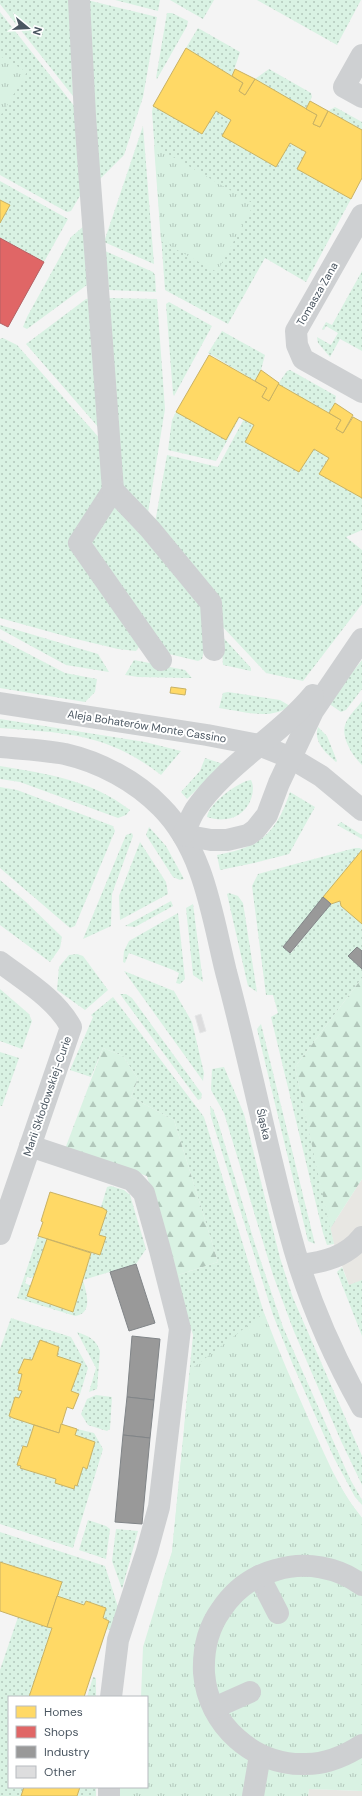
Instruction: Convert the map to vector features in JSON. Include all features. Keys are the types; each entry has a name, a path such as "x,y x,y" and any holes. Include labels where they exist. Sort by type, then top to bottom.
{"street":[{"path":"79,0 85,116 113,490 79,543 161,660"},
{"path":"362,55 344,87 362,97"},
{"name":"Tomasza Zana","path":"362,215 296,331 297,345 303,359 362,392"},
{"path":"113,490 150,530 211,603 214,650"},
{"path":"183,835 195,811 215,786 259,745 302,709 362,638"},
{"path":"0,747 65,754 93,763 117,774 138,787 161,807 183,835 211,840 227,840 248,835 255,830 267,816 279,783 313,711 362,638"},
{"name":"Aleja Bohaterów Monte Cassino","path":"0,703 207,735 259,745 291,758 332,784 362,810"},
{"name":"Śląska","path":"183,835 201,872 238,1015 289,1232 313,1306 343,1373 362,1407"},
{"name":"Marii Skłodowskiej-Curie","path":"0,962 64,1014 71,1027 0,1234"},
{"path":"30,1146 132,1180 141,1188 160,1250 180,1329 159,1507 147,1551 118,1640 111,1696"},
{"path":"300,1265 325,1262 357,1244 362,1237"},
{"path":"362,1585 337,1572 315,1566 280,1568 259,1576 240,1588 228,1600 218,1614 209,1634 204,1655 206,1688 222,1723 233,1736 260,1755 282,1762 306,1764 341,1757 362,1745"},
{"path":"259,1576 278,1613"},
{"path":"214,1708 250,1692"},
{"path":"253,1796 260,1755"}],"shaded area":[{"path":"362,1179 362,1292 349,1285 330,1229"},
{"path":"309,1789 362,1791 362,1796 308,1796"}],"green space":[{"path":"0,0 69,0 73,96 0,4"},
{"path":"87,0 157,17 143,97 124,155 98,181"},
{"path":"115,0 160,0 158,11"},
{"path":"170,0 214,0 203,19"},
{"path":"257,0 361,0 337,45"},
{"path":"0,12 79,112 84,189 71,211 67,212 0,175"},
{"path":"167,13 172,13 188,21 187,26 157,79 156,78"},
{"path":"198,28 240,52 232,76 186,48"},
{"path":"0,56 27,72 2,114 0,113"},
{"path":"269,69 311,93 312,97 306,109 255,79"},
{"path":"153,106 202,134 216,111 295,146 306,152 297,169 351,199 306,282 265,258 228,324 165,290 152,112"},
{"path":"335,107 362,122 362,130 328,111"},
{"path":"143,126 154,264 104,242"},
{"path":"154,146 254,204 217,272 161,241"},
{"path":"0,181 68,219 44,262 0,238 0,223 9,205 0,200"},
{"path":"84,226 91,282 27,329 23,327 71,237"},
{"path":"105,251 153,272 155,275 156,292 109,290"},
{"path":"362,271 362,351 340,339 330,357 318,343 317,337 331,345 338,333 326,326 324,330 322,329 326,322 332,325"},
{"path":"93,298 99,428 26,344 86,299"},
{"path":"108,298 157,299 165,409 148,513 120,483"},
{"path":"169,302 212,326 174,396 166,304"},
{"path":"222,331 265,355 261,370 255,381 208,353"},
{"path":"3,338 17,345 102,441 106,487 68,544 142,643 136,651 118,649 72,638 0,618 0,339"},
{"path":"290,370 336,396 335,403 329,413 278,384 287,371"},
{"path":"176,412 226,440 240,417 216,461 168,450 172,420"},
{"path":"244,419 254,425 246,442 299,472 314,449 329,458 319,474 362,498 362,530 346,537 362,550 362,604 303,681 266,673 219,623 155,523 167,455 218,467"},
{"path":"115,504 202,605 205,648 202,659 198,661 169,654 92,548 92,539"},
{"path":"0,625 98,654 109,672 66,665 0,629"},
{"path":"221,635 251,668 251,671 223,665"},
{"path":"0,639 65,673 97,679 95,692 85,702 0,688"},
{"path":"134,660 185,670 192,678 138,677 125,675"},
{"path":"362,660 362,689 346,710 341,712 328,703"},
{"path":"228,692 280,700 290,706 282,711 265,714 246,713 219,708 223,693"},
{"path":"362,701 362,765 349,747 344,730 348,718"},
{"path":"0,719 145,742 181,751 161,775 141,761 104,743 66,734 0,728"},
{"path":"318,727 327,736 337,761 336,762 321,747 317,738"},
{"path":"205,758 223,764 187,799 181,792 200,771"},
{"path":"0,766 35,772 84,785 115,800 130,810 126,815 118,818 20,782 0,779"},
{"path":"251,780 253,787 251,799 244,811 239,815 227,819 214,819 207,817 213,806 225,794 239,784"},
{"path":"0,787 17,790 113,826 115,831 75,926 70,928 0,868"},
{"path":"290,792 315,807 289,854 220,870 217,855 245,848 264,836 279,818"},
{"path":"341,822 362,835 362,839 337,825"},
{"path":"149,827 166,846 184,879 180,880 173,877 146,835"},
{"path":"132,833 133,836 112,894 111,926 83,939 126,835"},
{"path":"140,842 166,882 168,894 120,920 119,896"},
{"path":"355,848 360,848 362,850 283,947 291,953 331,904 340,901 341,906 362,924 362,978 295,1067 334,1244 327,1245 271,1017 278,1013 273,995 266,995 252,886 258,874"},
{"path":"0,880 26,902 62,937 60,948 50,962 0,925"},
{"path":"229,893 238,896 243,903 257,992 248,986 227,894"},
{"path":"171,901 173,906 135,927 125,926"},
{"path":"193,904 203,982 193,975 186,908"},
{"path":"178,913 185,979 180,984 176,983 179,973 129,953 125,963 123,962 124,951 129,941"},
{"path":"77,954 83,956 108,990 85,1010 57,990 59,967 69,955"},
{"path":"124,971 174,991 192,1022 204,1073 203,1081"},
{"path":"362,978 362,1179 330,1229 295,1067"},
{"path":"0,989 29,1014 32,1021 22,1049 0,1041"},
{"path":"120,994 126,994 132,998 202,1094 201,1099 198,1100"},
{"path":"113,997 204,1117 264,1313 278,1352 331,1471 349,1501 362,1518 162,1583 172,1552 193,1335 175,1276 218,1262 174,1120 131,1097 138,1079 123,1056 103,1048 91,1077 70,1070 93,1017 91,1015"},
{"path":"261,1024 315,1244 308,1241 257,1029"},
{"path":"103,1048 123,1056 138,1079 131,1097 174,1120 218,1262 175,1276 147,1176 65,1149"},
{"path":"0,1052 19,1058 2,1106 0,1106"},
{"path":"224,1067 244,1114 280,1258 293,1298 362,1456 362,1485 341,1441 293,1329 273,1275 224,1113 211,1090 212,1069"},
{"path":"210,1106 213,1109 218,1122 254,1241 283,1327 350,1479 362,1500 362,1505 355,1497 334,1458 293,1365 273,1315 211,1117"},
{"path":"111,1186 124,1190 130,1195 146,1249 136,1264 83,1280 87,1296 87,1306 85,1311 75,1316 17,1298 38,1236 47,1239 33,1278 27,1277 25,1283 31,1286 27,1296 73,1311 91,1253 100,1255 106,1238 99,1235 101,1207 107,1187"},
{"path":"342,1267 349,1285 362,1280 362,1336 337,1272"},
{"path":"264,1313 286,1368 327,1460 339,1484 362,1518 362,1791 309,1789 308,1796 120,1796 120,1788 148,1788 148,1696 141,1696 143,1647 172,1552 190,1370"},
{"path":"11,1318 71,1337 88,1368 80,1394 71,1391 81,1364 57,1356 59,1347 40,1340 32,1360 23,1359 18,1373 22,1374 18,1389 22,1391 19,1398 15,1397 9,1416 34,1425 27,1447 22,1446 17,1465 21,1466 20,1468 56,1479 55,1483 76,1486 83,1467 87,1468 95,1442 75,1435 77,1429 94,1433 103,1449 73,1548 0,1524 0,1349"},
{"path":"77,1332 91,1338 100,1351 97,1389 89,1392 96,1368"},
{"path":"96,1395 112,1397 110,1429 107,1431 88,1425 81,1414 87,1399"},
{"path":"88,1520 106,1526 110,1529 106,1559 79,1550"},
{"path":"116,1529 138,1531 122,1589 112,1561"},
{"path":"0,1532 105,1566 118,1607 111,1630 106,1629 109,1621 103,1618 106,1608 86,1601 84,1605 57,1596 62,1582 0,1562"},
{"path":"18,1617 52,1628 29,1696 8,1696 8,1788 24,1788 21,1796 0,1796 0,1670"},
{"path":"93,1677 96,1678 96,1696 87,1696"},
{"path":"80,1788 96,1788 96,1796 77,1796"}],"building: Homes":[{"path":"186,48 243,83 239,91 245,95 255,79 317,115 313,124 320,127 328,111 362,130 362,178 351,199 297,169 306,152 290,143 276,167 222,136 231,120 216,111 202,134 153,106"},
{"path":"235,69 255,79 245,95 239,91 243,83 232,76"},
{"path":"310,101 328,111 320,127 313,124 317,115 306,109"},
{"path":"0,200 10,205 0,223"},
{"path":"209,355 267,388 262,397 269,401 278,384 341,420 336,429 343,433 353,417 362,422 362,498 319,474 329,458 314,449 299,472 245,442 254,425 239,417 226,440 176,412"},
{"path":"261,370 279,383 269,401 262,397 267,388 255,381"},
{"path":"335,403 353,415 343,433 336,429 341,420 329,413"},
{"path":"171,687 186,689 185,695 170,693"},
{"path":"362,850 362,924 341,906 340,901 331,904 323,897"},
{"path":"50,1192 103,1208 107,1211 99,1235 106,1237 100,1255 38,1236"},
{"path":"47,1239 91,1253 73,1312 27,1296"},
{"path":"40,1340 59,1347 57,1356 81,1364 71,1391 79,1394 73,1409 67,1407 59,1433 9,1416 15,1397 19,1398 22,1391 18,1390 22,1374 18,1373 24,1359 32,1360"},
{"path":"61,1424 77,1429 75,1435 95,1442 87,1469 83,1467 77,1486 75,1485 74,1489 55,1483 56,1479 20,1468 21,1466 17,1465 23,1446 27,1447 34,1425 59,1433"},
{"path":"0,1562 62,1582 47,1627 0,1611"},
{"path":"57,1596 84,1605 86,1601 106,1608 103,1618 109,1621 84,1696 29,1696 52,1628 47,1627"},
{"path":"24,1788 80,1788 77,1796 21,1796"}],"building: Shops":[{"path":"0,238 44,262 8,327 0,323"}],"building: Industry":[{"path":"323,897 331,904 290,953 283,947"},
{"path":"357,947 362,951 362,969 348,956"},
{"path":"136,1264 155,1323 129,1331 110,1272"},
{"path":"132,1336 160,1339 154,1400 127,1397"},
{"path":"127,1397 154,1400 150,1438 123,1435"},
{"path":"123,1435 150,1438 142,1524 115,1522"}],"building: Other":[{"path":"201,1014 206,1031 200,1033 195,1016"}]}
